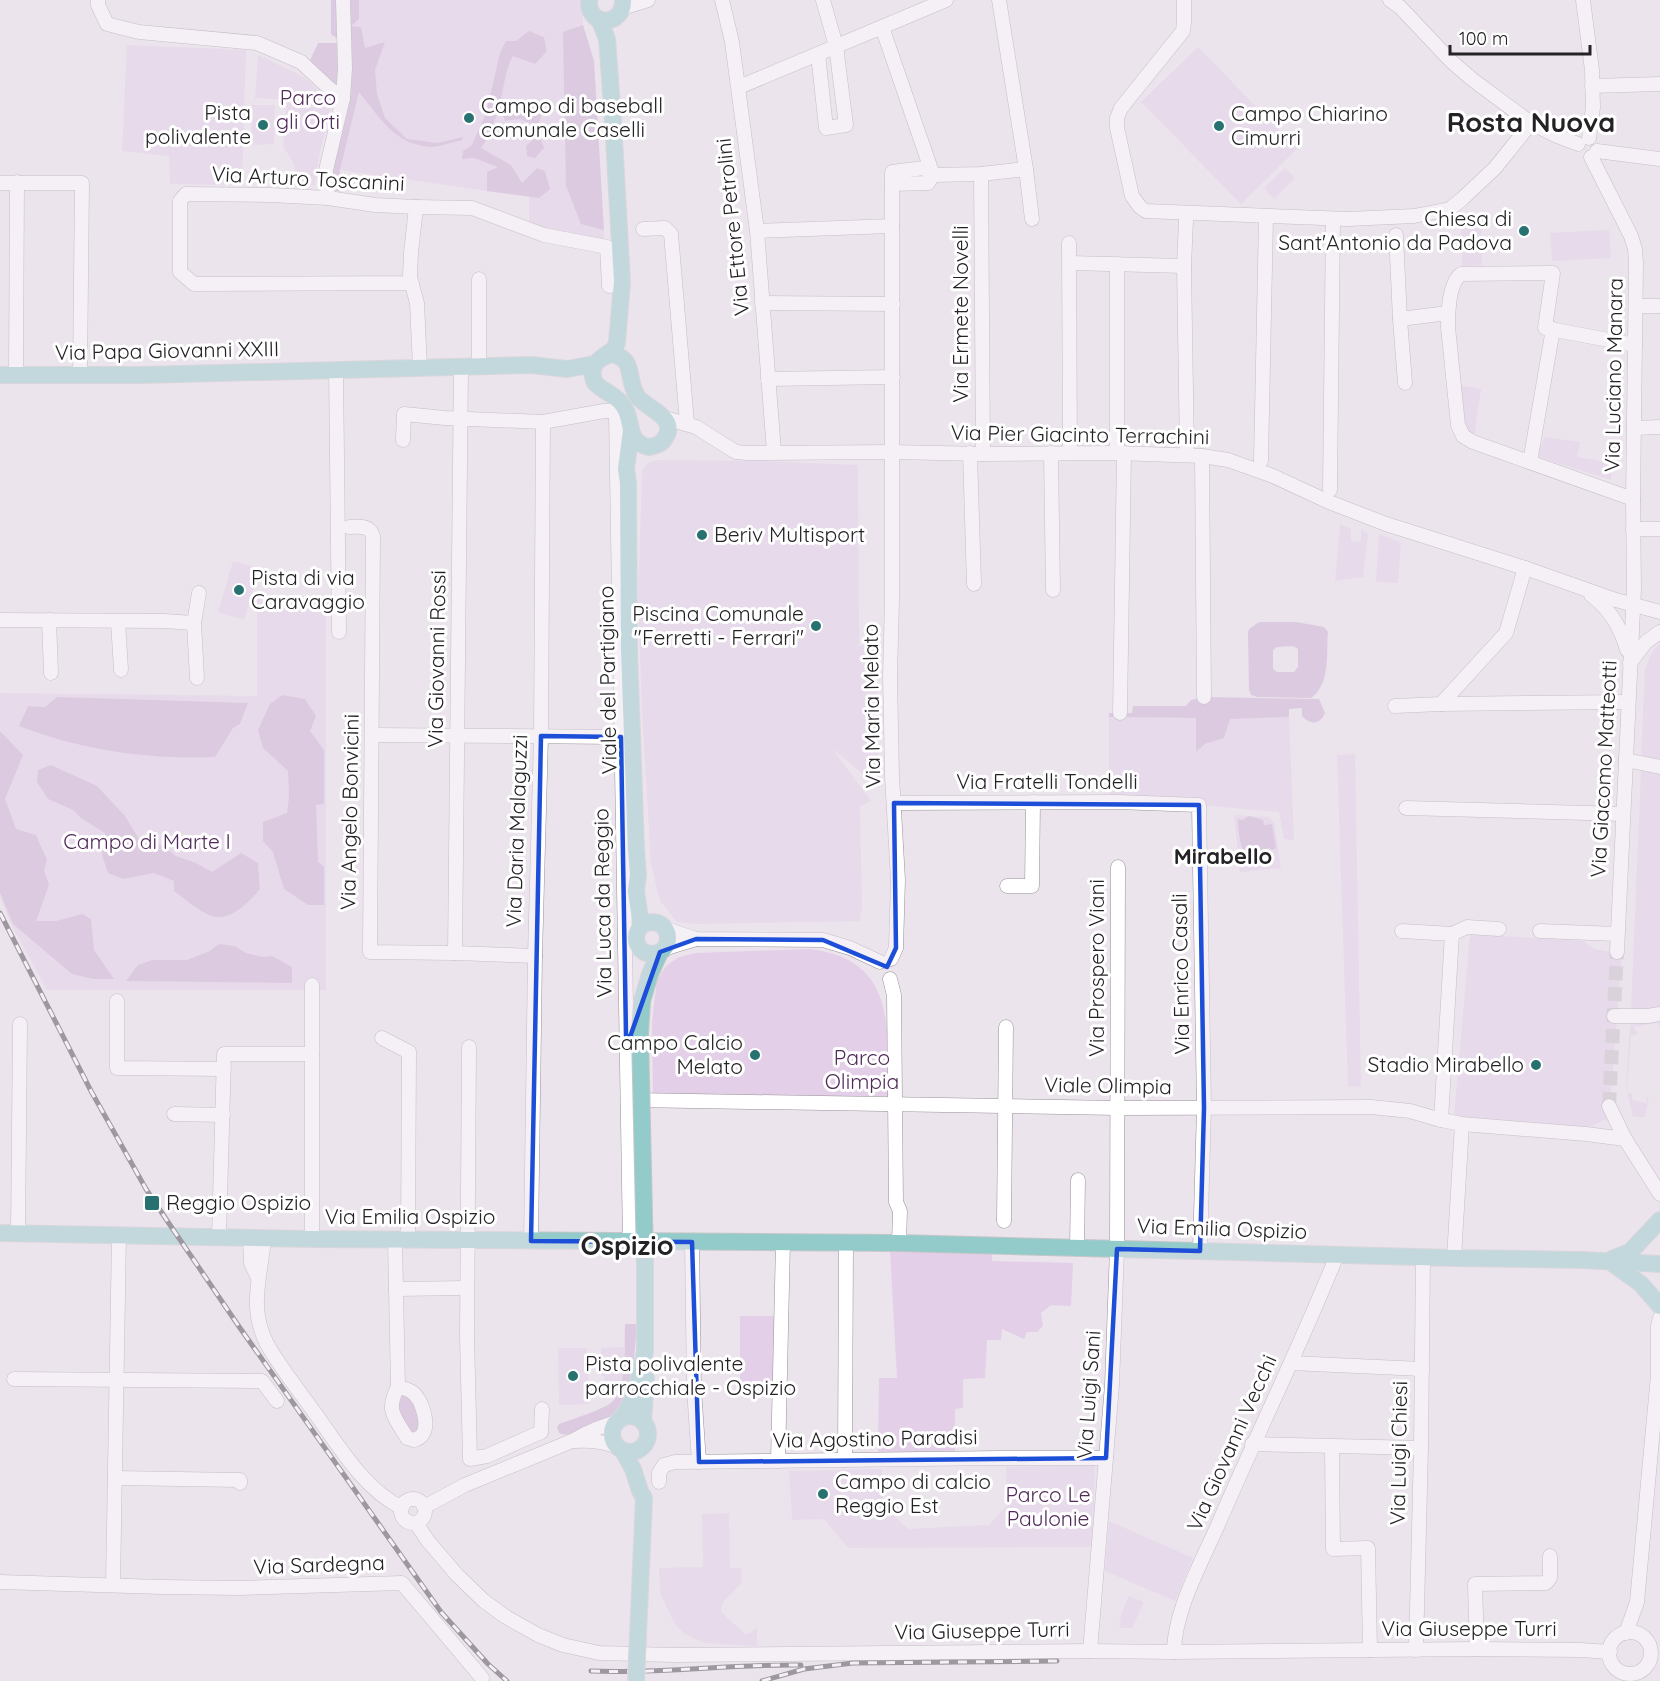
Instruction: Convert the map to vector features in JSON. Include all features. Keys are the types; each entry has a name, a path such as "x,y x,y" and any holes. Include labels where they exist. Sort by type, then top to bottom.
{"main road":[{"path":"589,0 589,10 592,14 626,7"},
{"path":"595,383 592,374 599,360 614,349 617,343 613,120 607,39 626,7"},
{"path":"616,284 626,303 628,363 632,385 638,398 666,427"},
{"path":"599,360 616,355 628,363"},
{"name":"Via Papa Giovanni XXIII","path":"8,375 201,374 479,366 567,369 599,360"},
{"name":"Via Papa Giovanni XXIII","path":"567,369 595,383"},
{"name":"Viale del Partigiano","path":"595,383 616,397 629,416 624,425 628,483 630,659 638,875 636,891 641,926 636,934 640,948 642,1001 640,1033 646,1379 643,1422 647,1433 644,1444 640,1448 646,1485 636,1681"},
{"name":"Viale del Partigiano","path":"624,425 637,442 649,447 660,444 666,427"},
{"name":"Viale del Partigiano","path":"628,483 638,459 649,447"},
{"name":"Viale del Partigiano","path":"638,875 650,909 669,937 650,974 642,1001"},
{"path":"641,926 649,922 662,926"},
{"path":"640,948 650,954 662,951"},
{"path":"1609,1261 1630,1252 1660,1220"},
{"name":"Via Emilia Ospizio","path":"0,1233 401,1240 895,1243 1660,1264"},
{"path":"1609,1261 1641,1284 1660,1306"},
{"path":"1660,1289 1660,1306"},
{"name":"Viale del Partigiano","path":"644,1498 633,1469 613,1438 614,1427 628,1410 634,1397 645,1352"},
{"path":"619,1420 630,1415 640,1418 643,1422"},
{"path":"620,1449 632,1452 640,1448"}],"street":[{"path":"98,0 107,24 139,32 257,43 301,62 344,98"},
{"path":"328,198 326,170 344,98 343,0"},
{"name":"Via Ettore Petrolini","path":"722,0 739,87 757,231 774,452"},
{"path":"818,54 826,128 846,125 836,46 823,0"},
{"path":"739,87 946,0"},
{"path":"999,0 1032,219"},
{"path":"1184,0 1183,31 1121,108 1117,118 1117,128 1132,196 1146,211 1333,219 1414,216 1450,208 1496,168 1532,123"},
{"path":"1390,0 1400,7 1452,62 1532,123 1557,136 1584,141 1593,107 1583,0"},
{"path":"882,27 933,175 981,174 1026,168"},
{"path":"1592,86 1660,84"},
{"name":"Via Luciano Manara","path":"1584,141 1578,150 1582,156 1594,154 1634,243 1636,306 1633,605"},
{"path":"1594,154 1660,159"},
{"name":"Via Ermete Novelli","path":"974,584 981,174"},
{"name":"Via Maria Melato","path":"886,961 896,948 898,880 890,676 892,184 928,183 933,175"},
{"path":"8,375 17,182"},
{"path":"0,183 82,183 80,376"},
{"name":"Via Arturo Toscanini","path":"412,283 194,284 180,272 180,201 186,194 271,195 416,207 410,277 412,283 417,303 420,368"},
{"path":"416,207 472,208 544,235 607,247 616,284"},
{"path":"1262,461 1266,217"},
{"path":"1330,490 1333,219"},
{"path":"1185,220 1187,455"},
{"path":"757,231 892,226"},
{"path":"643,229 665,228 671,234 687,423"},
{"path":"1396,235 1404,383"},
{"path":"1069,243 1070,453"},
{"path":"1070,263 1184,266"},
{"path":"1117,264 1120,713"},
{"path":"1633,499 1473,442 1463,436 1458,425 1448,327 1448,313 1454,282 1461,274 1553,273 1545,328 1635,345"},
{"path":"479,279 479,366"},
{"path":"762,303 893,304"},
{"path":"1636,306 1660,306"},
{"path":"1400,319 1448,313"},
{"path":"1530,462 1553,329"},
{"name":"Via Giovanni Rossi","path":"455,952 461,367"},
{"path":"336,370 339,632"},
{"path":"768,379 893,377"},
{"path":"403,440 404,414 543,422 604,411 614,412 624,425"},
{"name":"Via Daria Malaguzzi","path":"531,1241 541,736 543,422"},
{"name":"Via Pier Giacinto Terrachini","path":"666,427 687,423 736,452 1120,453 1187,455 1228,460 1273,476 1329,502 1386,524 1660,612"},
{"name":"Via Luca da Reggio","path":"624,425 621,737 630,1241"},
{"path":"666,427 681,431 704,432"},
{"path":"1634,428 1660,427"},
{"path":"1051,453 1053,590"},
{"path":"1202,456 1204,697"},
{"name":"Via Angelo Bonvicini","path":"349,527 366,527 371,530 373,536 370,952 455,952 535,956"},
{"path":"1634,529 1660,529"},
{"path":"1441,704 1506,633 1525,568"},
{"name":"Via Pier Giacinto Terrachini","path":"1582,588 1601,602 1613,617 1623,636 1630,663"},
{"path":"197,678 194,623 199,593"},
{"name":"Via Giacomo Matteotti","path":"1617,952 1633,605"},
{"path":"0,620 194,623"},
{"path":"49,620 51,673"},
{"path":"118,621 121,670"},
{"path":"1630,663 1646,642 1660,632"},
{"path":"1395,706 1629,702"},
{"path":"372,735 621,737"},
{"path":"1626,760 1660,767"},
{"name":"Via Fratelli Tondelli","path":"894,802 1117,802 1199,805"},
{"path":"1007,886 1032,886 1033,802"},
{"name":"Via Enrico Casali","path":"1199,805 1204,1108 1200,1251"},
{"path":"1406,808 1623,814"},
{"name":"Via Prospero Viani","path":"1118,867 1118,1249"},
{"path":"662,926 696,939"},
{"path":"1402,931 1452,934 1467,927 1499,928"},
{"path":"1540,931 1617,934"},
{"path":"1441,1120 1452,934"},
{"path":"662,951 696,939 823,940 886,961 878,969 880,976 890,979 894,995 896,1202 891,1209 895,1243"},
{"path":"312,986 312,1239"},
{"path":"117,1001 117,1068 224,1069"},
{"path":"1614,1016 1660,1014"},
{"path":"18,1234 20,1024"},
{"path":"1004,1221 1006,1027"},
{"path":"382,1038 409,1052 401,1240 396,1289 398,1388"},
{"path":"469,1047 467,1348 470,1460 488,1456 541,1432 542,1408"},
{"path":"219,1236 224,1054 312,1054"},
{"name":"Viale Olimpia","path":"627,1100 1118,1108 1371,1107 1410,1111 1462,1124 1625,1139"},
{"path":"1609,1106 1625,1139 1660,1194"},
{"path":"174,1114 223,1115"},
{"path":"1586,1134 1615,1119"},
{"path":"1454,1258 1462,1124"},
{"path":"1077,1248 1078,1180"},
{"path":"0,1582 113,1585 119,1235"},
{"path":"257,1238 251,1263 258,1278 259,1325 272,1353 355,1467 389,1502 402,1508"},
{"path":"692,1242 694,1389 699,1462"},
{"path":"778,1461 783,1242"},
{"path":"845,1460 846,1243"},
{"name":"Via Luigi Sani","path":"1090,1651 1112,1385 1118,1249"},
{"name":"Via Giovanni Vecchi","path":"1174,1652 1178,1625 1191,1586 1337,1255"},
{"name":"Via Luigi Chiesi","path":"1416,1650 1423,1257"},
{"path":"396,1289 467,1288"},
{"path":"1626,1633 1637,1602 1653,1491 1659,1371 1657,1346 1660,1318"},
{"path":"1291,1363 1422,1370"},
{"path":"14,1378 262,1381 277,1401"},
{"path":"424,1507 465,1485 572,1442 585,1433 619,1420"},
{"path":"572,1442 597,1441 612,1444 620,1449"},
{"path":"1252,1444 1421,1448"},
{"path":"1332,1447 1332,1549 1368,1548 1370,1650"},
{"name":"Via Agostino Paradisi","path":"659,1482 659,1473 664,1465 675,1462 1106,1458"},
{"path":"115,1478 240,1480 240,1483"},
{"path":"412,1500 419,1501 424,1507 424,1515 416,1522 405,1520 401,1513 405,1503 412,1500"},
{"name":"Via Giuseppe Turri","path":"416,1522 428,1541 457,1575 484,1601 506,1617 538,1635 576,1649 599,1653 647,1655 1477,1649 1604,1652"},
{"path":"1477,1649 1475,1584 1546,1584 1550,1578 1550,1556"},
{"name":"Via Sardegna","path":"113,1585 239,1588 402,1583 482,1678"},
{"path":"1637,1602 1650,1643 1654,1662 1638,1672 1624,1673 1614,1666 1604,1652 1615,1639 1626,1633 1634,1633 1650,1643"}],"highlighted area":[{"path":"541,736 621,737 626,1036 630,1037 660,952 696,939 823,940 887,967 896,948 894,803 1199,805 1204,1108 1200,1251 1117,1249 1106,1458 699,1462 692,1242 531,1241"}],"green space":[{"path":"331,0 359,0 359,19 351,26 361,27 365,48 385,42 375,70 377,94 385,118 407,139 438,143 463,137 462,140 434,147 406,141 388,128 359,92 340,170 340,192 327,188 343,98 307,67 318,43 343,43 331,34"},
{"name":"Campo di baseball comunale Caselli","path":"342,0 583,0 583,25 594,61 604,239 538,228 529,223 529,197 340,170"},
{"path":"583,25 594,61 604,230 581,224 566,186 563,32"},
{"path":"529,31 544,37 547,51 535,64 513,56 507,70 494,122 481,148 511,165 522,183 537,168 545,171 550,189 539,198 487,191 487,172 498,167 474,158 462,159 463,151 472,145 486,113 500,53 506,41 516,41"},
{"path":"127,45 246,50 242,185 170,184 169,156 122,151"},
{"name":"Campo Chiarino Cimurri","path":"1198,47 1297,149 1241,204 1141,102"},
{"name":"Parco gli Orti","path":"258,55 304,77 332,103 319,156 315,185 296,185 294,163 283,147 287,100 255,98"},
{"path":"524,99 543,111 537,128 544,148 535,158 527,156 526,146 532,140 530,123 520,119 505,121 502,113"},
{"name":"Pista polivalente","path":"252,105 275,105 274,144 251,145"},
{"path":"1285,168 1295,178 1274,199 1264,188"},
{"path":"1481,226 1482,265 1462,266 1461,227"},
{"path":"1609,230 1611,258 1552,261 1550,233"},
{"path":"1458,385 1481,389 1474,436 1466,434"},
{"path":"1544,437 1580,442 1577,457 1612,463 1611,480 1541,458 1537,451 1538,446 1542,446"},
{"path":"657,460 858,465 859,646 876,644 879,788 832,748 871,801 860,806 862,906 860,921 698,924 677,922 660,901 651,864 638,599 642,471 648,463"},
{"path":"1340,524 1351,529 1351,542 1361,541 1361,530 1368,534 1363,577 1335,581"},
{"path":"1379,534 1401,543 1398,583 1376,582"},
{"name":"Pista di via Caravaggio","path":"233,561 260,568 244,620 218,612"},
{"name":"Campo di Marte I","path":"257,597 326,601 326,990 47,990 11,924 0,897 0,693 257,696"},
{"path":"1259,622 1296,622 1324,627 1328,632 1325,677 1322,685 1311,698 1251,695 1249,690 1249,629","holes":["1293,646 1298,649 1298,667 1294,672 1277,672 1273,669 1273,650 1277,647"]},
{"path":"1660,643 1660,761 1641,755 1645,669 1651,654"},
{"path":"282,695 305,699 316,716 310,731 324,750 324,804 316,805 318,862 324,867 324,905 308,905 284,889 273,852 263,841 263,822 287,813 288,771 263,748 258,730 270,704"},
{"path":"57,697 248,703 240,724 233,728 215,757 190,758 116,752 66,741 19,726 28,706 45,707"},
{"path":"1204,697 1319,699 1325,713 1318,722 1308,721 1302,716 1302,708 1289,709 1289,717 1230,719 1224,738 1205,744 1196,752 1196,718 1109,717 1109,713 1132,713 1133,706 1186,706 1191,700"},
{"path":"1109,717 1196,718 1196,751 1205,744 1224,738 1229,718 1289,717 1294,840 1284,839 1279,812 1199,805 1109,802"},
{"path":"0,731 23,755 5,799 16,829 36,835 47,860 44,870 49,885 36,921 56,921 82,914 91,919 94,950 114,979 93,979 72,974 13,924 0,893"},
{"path":"1355,754 1361,1086 1348,1087 1337,755"},
{"path":"51,765 97,786 125,816 139,839 157,842 176,856 212,872 241,853 258,863 260,889 238,911 224,917 216,917 200,910 174,891 174,881 154,873 123,879 108,873 102,855 105,833 81,818 73,810 48,799 37,782 38,770"},
{"path":"1641,771 1660,773 1660,1008 1650,1011 1631,1010"},
{"path":"1234,815 1268,817 1274,822 1281,868 1240,872"},
{"path":"1249,816 1263,820 1264,825 1272,824 1276,848 1272,850 1269,848 1255,861 1247,862 1240,841 1238,819 1242,820"},
{"name":"Stadio Mirabello","path":"1470,934 1583,941 1594,949 1622,954 1609,1118 1588,1127 1454,1116"},
{"path":"219,944 235,946 246,953 263,957 272,956 292,967 292,983 126,981 138,965 152,960 187,960 210,951"},
{"name":"Parco Olimpia","path":"810,949 839,956 859,967 873,982 882,1001 886,1023 890,1096 653,1097 652,1022 657,980 666,966 679,957 696,953"},
{"path":"1660,1020 1660,1027 1657,1023 1633,1027 1638,1034 1631,1036 1628,1093 1632,1093 1632,1100 1646,1103 1649,1095 1645,1117 1633,1117 1626,1087 1630,1025"},
{"path":"890,1250 992,1252 992,1261 1073,1263 1071,1306 1051,1305 1041,1313 1043,1326 1037,1332 1027,1332 1024,1339 1002,1329 1001,1340 987,1340 985,1378 963,1379 963,1408 955,1409 955,1451 878,1452 879,1378 897,1378"},
{"path":"740,1316 775,1316 775,1384 740,1385"},
{"path":"625,1324 637,1324 630,1384 622,1406 615,1414 601,1422 572,1434 559,1433 557,1427 559,1424 608,1405 619,1391 624,1368"},
{"path":"624,1347 624,1367 620,1386 604,1386 604,1376 601,1376 601,1348"},
{"name":"Pista polivalente parrocchiale - Ospizio","path":"558,1348 587,1348 589,1404 559,1405"},
{"path":"402,1394 417,1401 421,1431 411,1437 395,1408"},
{"name":"Parco Le Paulonie","path":"1095,1465 1093,1547 848,1548 824,1519 792,1520 789,1471 882,1469 883,1506 908,1529 989,1525 1007,1505 1006,1467"},
{"path":"729,1513 730,1568 741,1568 742,1582 722,1603 721,1612 745,1634 751,1633 757,1627 757,1646 704,1643 683,1633 673,1621 660,1592 659,1568 703,1567 702,1514"},
{"path":"1109,1521 1193,1558 1175,1601 1105,1571"},
{"path":"1129,1596 1144,1602 1132,1628 1119,1628 1121,1621 1119,1619"}],"tunnel":[{"path":"1609,1106 1617,952"}],"railway":[{"path":"0,913 91,1091 146,1189 240,1328 441,1612 488,1664 507,1681"},
{"path":"762,1681 804,1669 853,1663 1057,1661"},
{"path":"591,1671 801,1665"}],"place":[{"name":"Campo di baseball comunale Caselli","path":"469,118"},
{"name":"Pista polivalente","path":"263,125"},
{"name":"Campo Chiarino Cimurri","path":"1219,126"},
{"name":"Chiesa di Sant'Antonio da Padova","path":"1524,231"},
{"name":"Beriv Multisport","path":"702,535"},
{"name":"Pista di via Caravaggio","path":"239,590"},
{"name":"Piscina Comunale \"Ferretti - Ferrari\"","path":"816,626"},
{"name":"Campo Calcio Melato","path":"755,1055"},
{"name":"Stadio Mirabello","path":"1536,1065"},
{"name":"Reggio Ospizio","path":"152,1203"},
{"name":"Pista polivalente parrocchiale - Ospizio","path":"573,1376"},
{"name":"Campo di calcio Reggio Est","path":"823,1494"}],"district":[{"name":"Rosta Nuova","path":"1531,123"},
{"name":"Mirabello","path":"1223,856"},
{"name":"Ospizio","path":"627,1246"}]}
